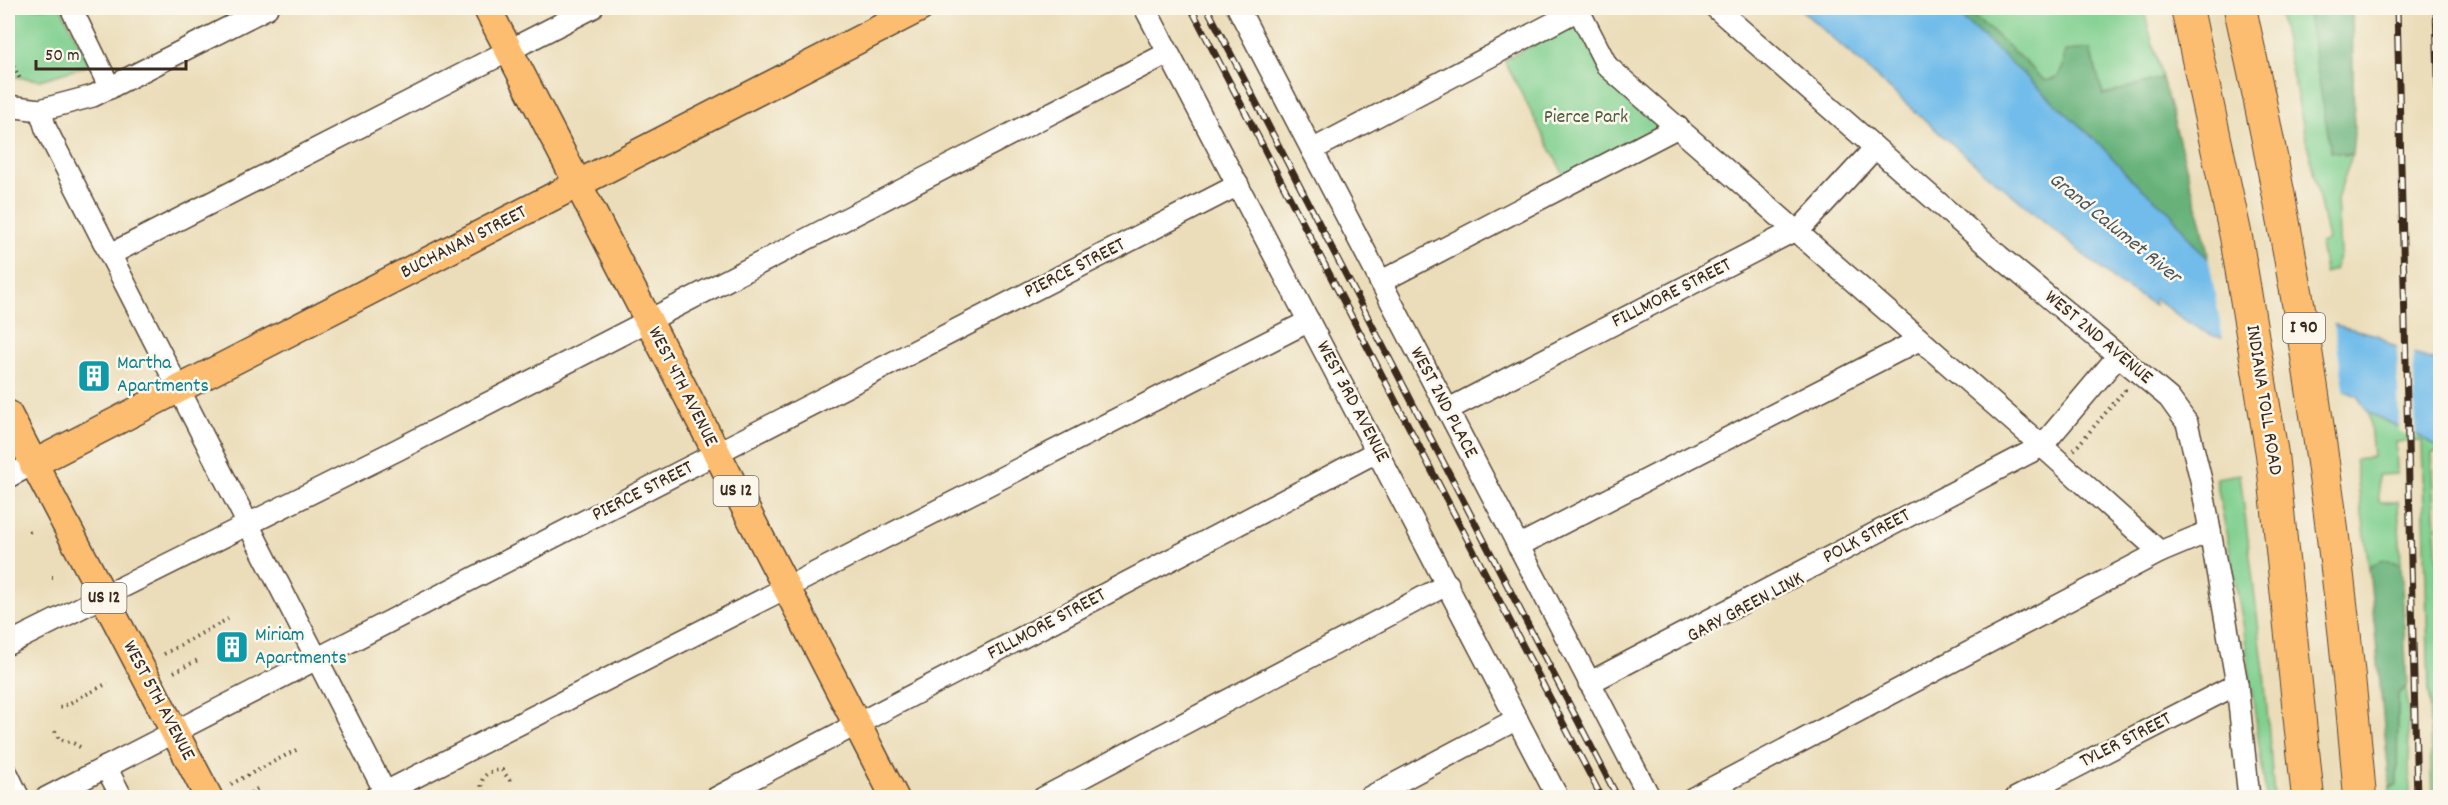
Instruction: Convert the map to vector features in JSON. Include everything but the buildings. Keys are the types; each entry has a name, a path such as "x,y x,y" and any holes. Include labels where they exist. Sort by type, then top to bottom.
{"highway":[{"name":"INDIANA TOLL ROAD","path":"2187,8 2209,99 2256,356 2286,566 2308,798"},
{"name":"I 90","path":"2240,8 2260,95 2310,365 2337,563 2360,798"}],"main road":[{"name":"WEST 4TH AVENUE","path":"487,8 896,798"},
{"name":"BUCHANAN STREET","path":"33,464 920,8"},
{"name":"WEST 5TH AVENUE","path":"8,414 175,732 220,791"}],"street":[{"path":"71,8 110,88"},
{"path":"8,105 40,110 60,106 110,88 267,8"},
{"path":"111,254 592,8"},
{"name":"WEST 3RD AVENUE","path":"1145,8 1558,798"},
{"name":"WEST 2ND AVENUE","path":"1716,8 1875,148 2169,398 2187,423 2210,531 2237,684 2249,798"},
{"path":"1312,150 1580,9 1607,66 2160,552"},
{"name":"WEST 2ND PLACE","path":"1246,10 1312,150 1650,798"},
{"path":"8,644 648,321 1168,53"},
{"path":"40,110 46,129 249,524 383,796 1309,321"},
{"path":"1380,282 1678,127"},
{"name":"FILLMORE STREET","path":"1447,410 1794,231 1810,220 1875,148"},
{"name":"PIERCE STREET","path":"46,798 1239,185"},
{"path":"1518,546 1919,340"},
{"name":"POLK STREET","path":"1589,683 2042,446 2118,356"},
{"name":"FILLMORE STREET","path":"716,798 1378,451"},
{"name":"BUCHANAN STREET","path":"8,477 33,464"},
{"path":"1693,798 2160,552 2210,531"},
{"path":"1043,798 1448,584"},
{"name":"TYLER STREET","path":"2016,798 2237,684"},
{"path":"1368,798 1517,719"},
{"path":"106,767 122,798"},
{"path":"8,775 19,798"}],"path":[{"path":"8,55 21,81"},
{"path":"2060,462 2125,390 2117,382"},
{"path":"164,654 228,620"},
{"path":"174,672 198,660"},
{"path":"60,708 108,683"},
{"path":"55,731 59,739 82,748"},
{"path":"220,791 300,748"},
{"path":"485,798 480,786 487,774 502,770 512,783"},
{"path":"240,798 259,788"}],"green space":[{"path":"8,8 61,8 90,65 40,80 8,76"},
{"path":"1951,8 1967,8 2045,81 2057,78 2063,67 2065,51 2090,49 2103,95 2162,78 2209,259 2196,247 2170,212 2133,181 2103,147"},
{"path":"1967,8 2143,8 2162,78 2103,95 2090,49 2063,67 2057,78 2045,81"},
{"path":"2278,8 2307,8 2319,73 2344,155 2352,155 2337,199 2340,254 2334,270 2325,273 2320,243 2328,240"},
{"path":"2307,8 2352,8 2354,134 2352,155 2331,152"},
{"name":"Pierce Park","path":"1579,22 1666,128 1566,179 1504,60"},
{"path":"2369,413 2421,437 2440,449 2440,452 2432,453 2440,605 2440,797 2432,797 2422,441 2396,442 2397,474 2378,475 2379,502 2398,502 2401,564 2382,559 2369,568 2355,459 2373,457"},
{"path":"2240,474 2264,672 2274,797 2266,797 2243,623 2216,478"},
{"path":"2382,559 2401,564 2407,686 2398,695 2397,785 2390,788 2369,568"},
{"path":"2407,686 2410,797 2390,797 2390,788 2397,784 2398,695"}],"water":[{"name":"Grand Calumet River","path":"1799,8 1951,8 2103,147 2133,181 2170,212 2196,247 2209,259 2335,325 2377,335 2391,345 2440,363 2440,449 2421,437 2369,413 2357,396 2223,337 2208,333 2188,322 2155,298 2154,305 2119,284 1945,138"}],"pier":[{"path":"2208,254 2333,320 2345,394 2223,340"},
{"path":"2397,343 2413,350 2416,438 2399,431"},
{"path":"2437,362 2440,363 2440,452"}],"railway":[{"path":"1191,8 1602,798"},
{"path":"1207,8 1618,798"},
{"path":"2397,8 2417,798"},
{"path":"2436,8 2440,155"}],"place":[{"name":"Martha Apartments","path":"94,376"},
{"name":"Miriam Apartments","path":"232,647"}]}
